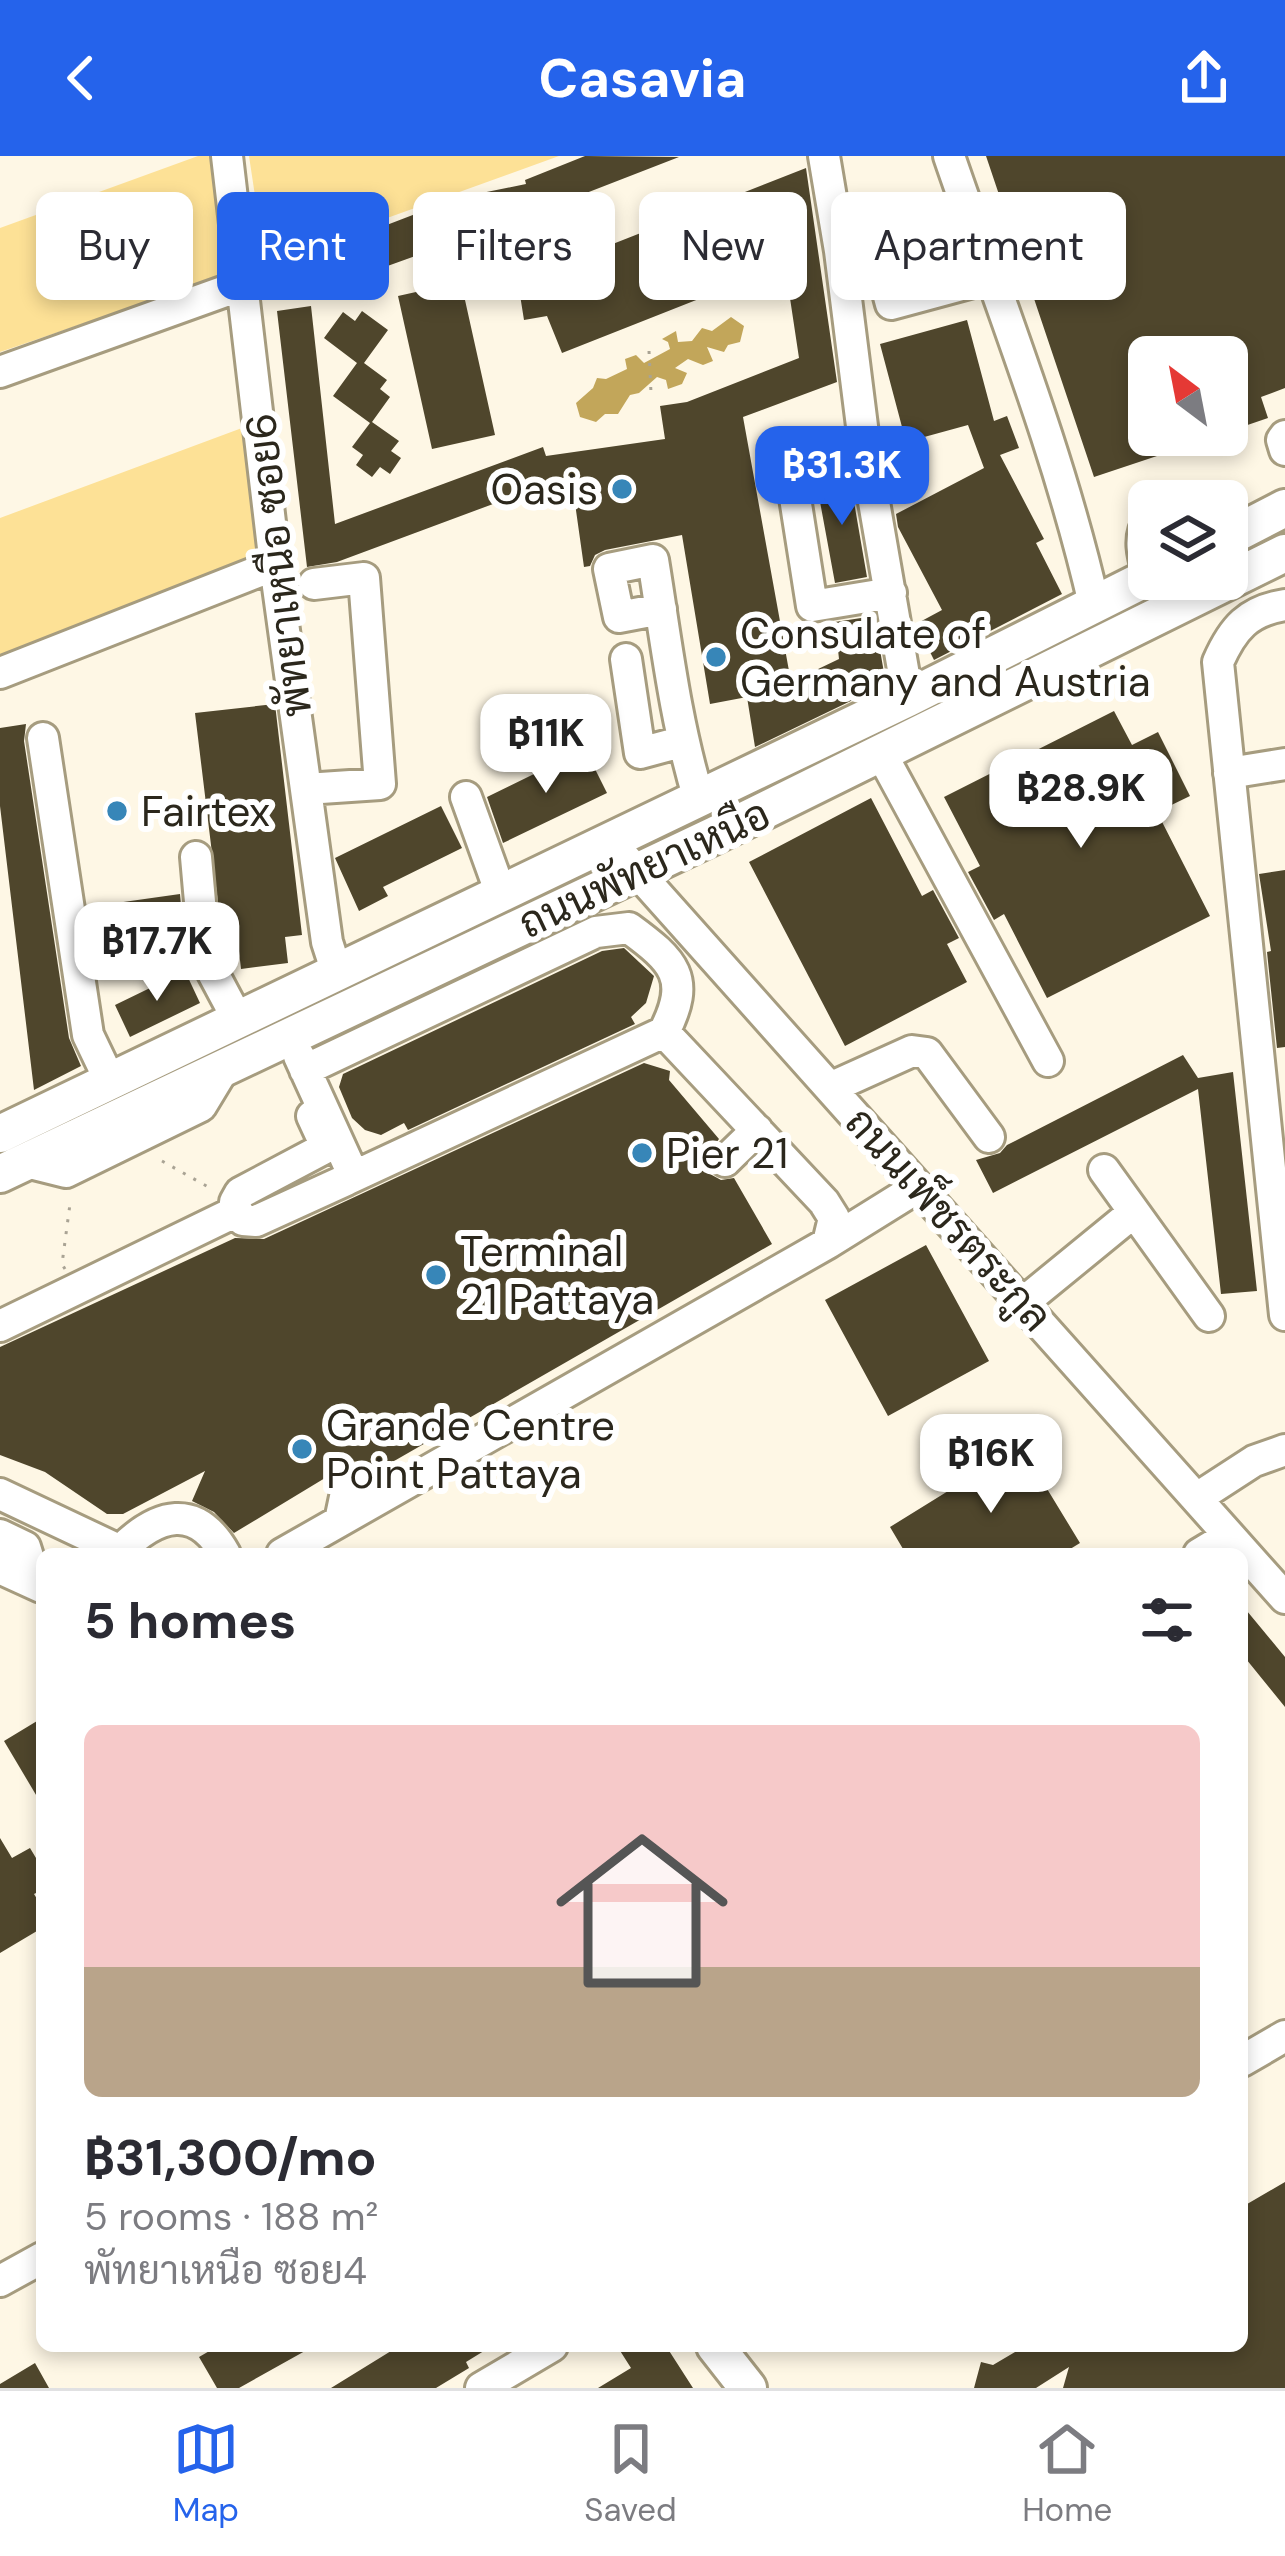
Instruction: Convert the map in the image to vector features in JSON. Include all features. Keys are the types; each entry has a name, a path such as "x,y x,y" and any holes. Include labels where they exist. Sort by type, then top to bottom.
{"main road":[{"path":"1248,521 1285,508"},
{"name":"ถนนพัทยาเหนือ","path":"13,1168 882,755 1273,560"},
{"name":"ถนนพัทยาเหนือ","path":"0,1134 908,698 1128,587"},
{"path":"0,1565 36,1582"}],"street":[{"name":"พัทยาเหนือ ซอย6","path":"227,156 232,192"},
{"path":"824,156 831,198"},
{"path":"949,156 962,192"},
{"path":"0,372 217,294"},
{"name":"พัทยาเหนือ ซอย6","path":"247,300 275,565 327,942 337,973"},
{"path":"846,300 908,698"},
{"path":"1000,300 1074,519 1094,604"},
{"path":"1285,436 1285,450"},
{"path":"866,450 790,466 812,606 891,593"},
{"path":"1273,560 1285,593"},
{"path":"1273,560 1271,608 1230,634 1219,662 1280,1217 1285,1316"},
{"path":"0,673 275,565"},
{"path":"306,789 380,784 364,578 314,584"},
{"path":"661,609 681,742 699,799"},
{"path":"626,659 640,753 681,742"},
{"path":"43,738 88,1035 110,1081"},
{"path":"882,755 1048,1061"},
{"path":"1229,773 1285,764"},
{"path":"466,797 501,894"},
{"name":"ถนนเพ็ชรตระกูล","path":"610,842 1240,1548"},
{"path":"196,857 205,958 238,1020"},
{"path":"574,901 622,898 646,904 719,968"},
{"path":"284,1039 323,1149 240,1193 236,1202 243,1220 256,1221 664,1032 678,1004 677,977 654,947 629,928 596,932 305,1070"},
{"path":"664,1032 750,1113 834,1218 828,1243"},
{"path":"284,1039 352,1138 346,1180"},
{"path":"830,1088 912,1051 927,1053 989,1137"},
{"path":"725,1161 750,1113"},
{"path":"1104,1169 1208,1316"},
{"path":"293,1548 918,1187"},
{"path":"0,1326 238,1211"},
{"path":"1024,1302 1134,1212"},
{"path":"1197,1498 1254,1461 1285,1450"},
{"path":"340,1521 349,1478"},
{"path":"0,1493 116,1548"},
{"path":"128,1548 152,1524 176,1518 210,1530 221,1548"},
{"path":"0,1535 25,1547 36,1575"},
{"path":"1209,1548 1229,1536"},
{"name":"ถนนเพ็ชรตระกูล","path":"1248,1557 1285,1598"},
{"path":"1248,2058 1285,2036"},
{"path":"0,2281 36,2261"},
{"path":"481,2388 542,2352"}],"path":[{"path":"650,351 651,393"},
{"path":"162,1161 212,1190"},
{"path":"70,1204 62,1264 70,1278"}],"shaded area":[{"path":"198,156 214,156 217,278 193,286 193,192 99,192"},
{"path":"249,156 559,156 459,192 413,192 413,209 389,217 389,192 254,192"},
{"path":"36,215 36,300 152,300 0,352 0,228"},
{"path":"731,317 744,326 740,342 728,345 724,352 707,347 713,361 703,365 688,359 675,368 687,373 682,384 668,389 666,380 657,377 630,395 618,414 605,414 596,422 580,417 576,403 597,378 627,369 625,359 636,355 644,363 670,349 662,339 676,331 678,342 692,341 702,328 712,331"},
{"path":"250,425 262,552 0,656 0,518"}],"building":[{"path":"585,156 679,157 589,192 487,192 526,184 525,180"},
{"path":"986,156 1285,156 1285,388 1261,397 1268,418 1248,425 1248,336 1128,336 1128,456 1157,456 1094,477 1034,300 1126,300 1126,192 998,192"},
{"path":"806,168 837,382 743,417 791,682 839,659 835,622 874,616 886,684 755,747 747,697 710,704 682,535 605,550 584,567 571,475 337,562 307,567 277,311 311,306 335,524 543,447 546,456 665,439 660,406 687,402 799,358 790,300 807,300 807,192 745,192"},
{"path":"413,215 413,257 389,265 389,224"},
{"path":"639,234 639,300 696,300 562,353 547,316 524,320 521,300 615,300 615,243"},
{"path":"413,293 413,300 465,300 495,435 432,449 398,296"},
{"path":"362,311 388,330 364,363 387,380 380,389 390,397 372,422 399,441 391,451 401,458 390,474 380,467 372,477 356,465 363,455 352,447 370,423 333,396 357,363 324,338 343,312 355,321"},
{"path":"967,320 994,421 1007,416 1019,448 1000,455 1044,539 1036,543 1062,594 934,660 916,624 942,610 898,527 896,514 984,468 968,425 906,442 880,344"},
{"path":"849,473 867,577 835,583 816,480"},
{"path":"275,704 302,935 285,937 288,963 241,969 238,942 223,944 195,713"},
{"path":"1114,711 1132,745 1158,732 1190,796 1157,812 1210,916 1047,998 1004,914 994,920 968,872 980,866 944,797"},
{"path":"26,724 24,741 69,1038 81,1066 34,1090 0,806 0,728"},
{"path":"585,749 607,793 503,843 487,797"},
{"path":"871,798 922,896 933,890 959,938 947,944 967,982 845,1046 749,862"},
{"path":"441,806 462,848 383,887 388,896 359,911 335,858"},
{"path":"1285,870 1285,1047 1277,1048 1267,952 1271,951 1259,874"},
{"path":"180,894 186,963 99,976 88,907"},
{"path":"624,948 654,976 646,1003 631,1017 635,1024 408,1130 404,1123 381,1135 365,1130 352,1118 339,1087 343,1074 602,951"},
{"path":"185,971 200,1003 130,1037 115,1005"},
{"path":"1183,1055 1198,1078 1233,1072 1257,1291 1221,1294 1198,1089 993,1193 976,1160 1000,1153 1007,1145"},
{"name":"Terminal 21 Pattaya","path":"644,1063 670,1071 669,1080 719,1139 706,1157 710,1174 721,1180 734,1178 772,1244 368,1476 361,1463 342,1460 330,1475 234,1533 214,1512 192,1501 205,1471 123,1514 107,1514 45,1472 0,1455 0,1347 235,1238 264,1239"},
{"path":"926,1245 989,1361 888,1416 825,1300"},
{"path":"1021,1446 1080,1543 1072,1548 902,1548 890,1527"},
{"path":"1248,1612 1285,1657 1285,1707 1248,1661"},
{"path":"36,1722 36,1795 4,1741"},
{"path":"0,1838 12,1858 30,1848 36,1858 36,1932 0,1953"},
{"path":"1285,2182 1285,2388 1063,2388 1069,2367 1036,2388 974,2388 981,2362 993,2365 1015,2352 1248,2352 1248,2204"},
{"path":"208,2352 303,2352 239,2388 217,2388 199,2357"},
{"path":"389,2352 482,2352 466,2362 469,2368 436,2388 331,2388"},
{"path":"621,2352 670,2352 693,2388 598,2388 631,2368"},
{"path":"35,2363 49,2388 0,2388 0,2384"}],"place":[{"name":"Oasis","path":"622,489"},
{"name":"Consulate of Germany and Austria","path":"716,657"},
{"name":"Fairtex","path":"117,811"},
{"name":"Pier 21","path":"642,1153"},
{"name":"Terminal 21 Pattaya","path":"436,1275"},
{"name":"Grande Centre Point Pattaya","path":"302,1449"}]}
